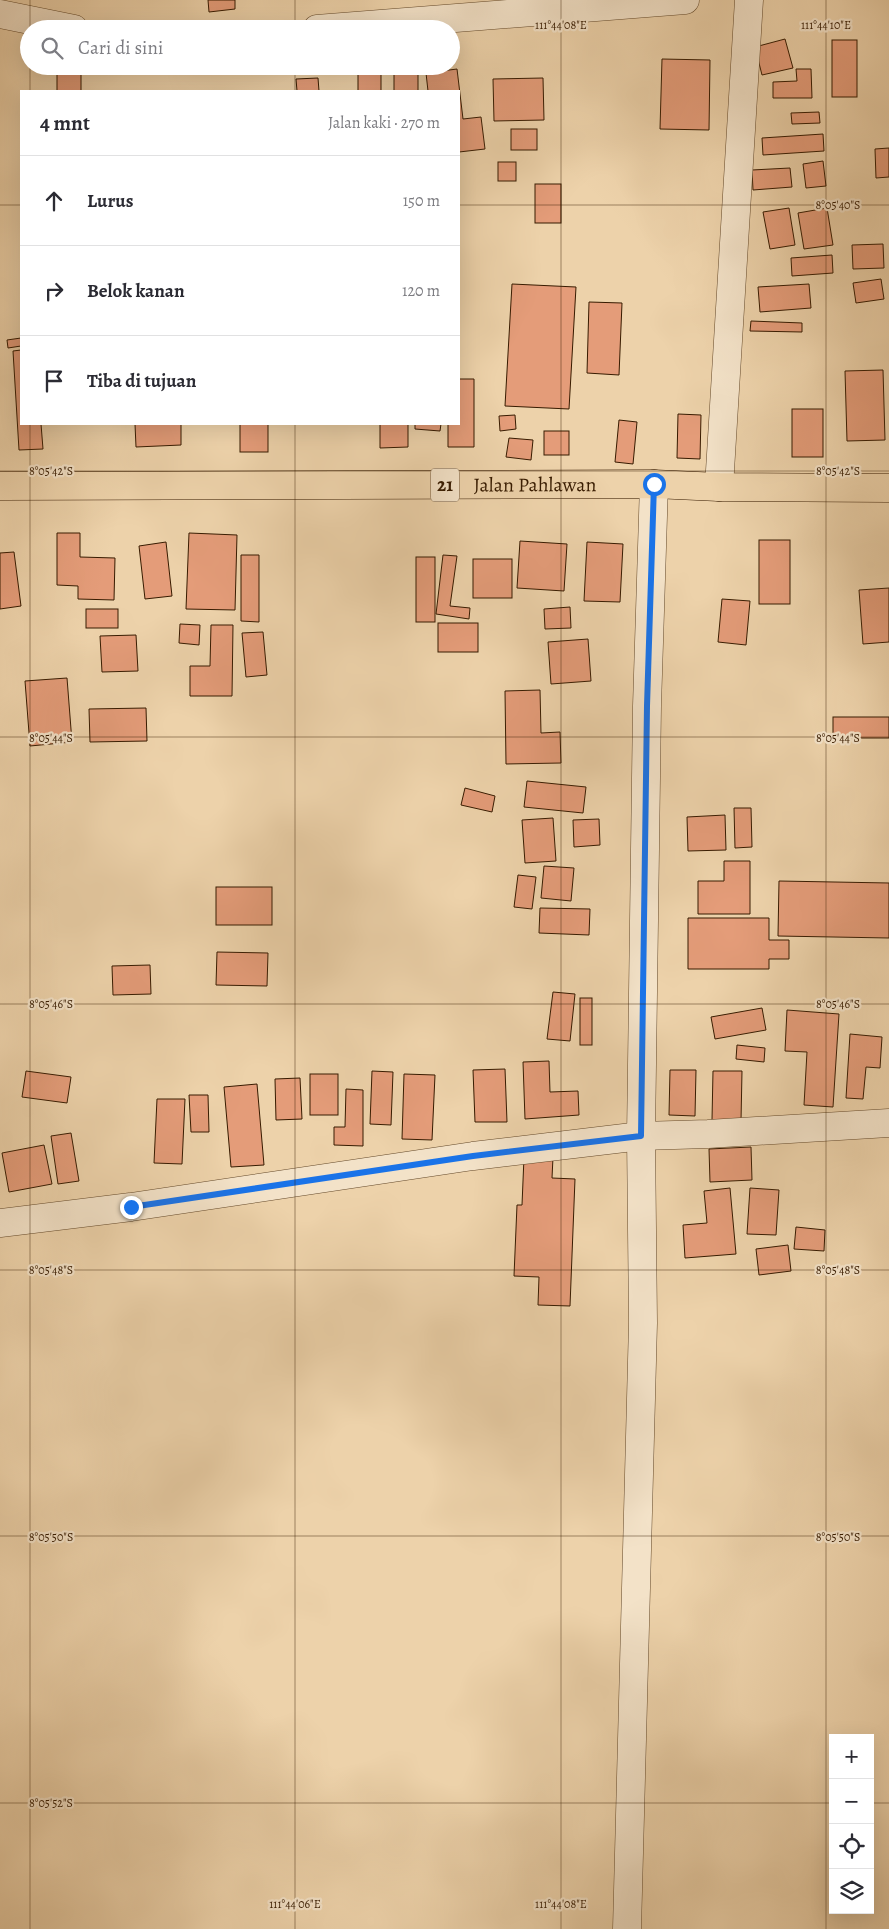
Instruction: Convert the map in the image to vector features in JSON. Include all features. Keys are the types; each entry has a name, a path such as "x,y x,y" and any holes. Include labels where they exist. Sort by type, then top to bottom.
{"highway":[{"name":"Jalan Pahlawan","path":"0,486 654,484 719,487 889,488"}],"street":[{"path":"431,20 685,0"},
{"path":"719,487 749,0"},
{"path":"0,14 30,20"},
{"path":"627,1929 644,1323 641,1136 647,706 654,484"},
{"path":"0,1223 131,1207 473,1156 641,1136 708,1134 889,1123"}],"building":[{"path":"208,0 235,0 235,9 209,12"},
{"path":"785,39 793,68 762,75 755,47"},
{"path":"832,40 857,40 857,97 832,97"},
{"path":"662,59 710,60 709,130 660,129"},
{"path":"796,69 811,69 812,98 773,98 773,82 797,81"},
{"path":"57,75 81,75 81,90 57,90"},
{"path":"358,75 381,75 381,90 358,90"},
{"path":"394,75 418,75 418,90 394,90"},
{"path":"426,75 458,75 460,90 428,90"},
{"path":"318,78 319,90 297,90 296,79"},
{"path":"543,78 544,120 494,121 493,79"},
{"path":"460,94 463,119 481,117 485,149 460,152"},
{"path":"819,112 820,123 792,124 791,113"},
{"path":"511,129 537,129 537,150 511,150"},
{"path":"823,134 824,151 763,155 762,138"},
{"path":"889,148 889,177 876,178 875,149"},
{"path":"823,161 826,186 806,188 803,164"},
{"path":"498,162 516,162 516,181 498,181"},
{"path":"790,168 792,187 753,190 752,170"},
{"path":"535,184 561,184 561,223 535,223"},
{"path":"789,208 795,245 770,249 763,212"},
{"path":"827,208 833,245 804,249 798,213"},
{"path":"883,244 884,268 853,269 852,245"},
{"path":"832,255 833,273 792,276 791,258"},
{"path":"881,279 884,299 856,303 853,283"},
{"path":"512,284 576,287 569,409 505,406"},
{"path":"809,284 811,308 760,312 758,287"},
{"path":"589,302 622,303 619,375 587,373"},
{"path":"751,321 802,323 802,332 750,331"},
{"path":"20,338 20,346 8,348 7,340"},
{"path":"20,350 20,425 41,425 43,449 19,450 13,351"},
{"path":"883,370 885,440 847,441 845,371"},
{"path":"460,379 474,379 474,447 448,447 448,425 460,425"},
{"path":"792,409 823,409 823,457 792,457"},
{"path":"678,414 701,415 700,459 677,458"},
{"path":"515,415 516,429 500,431 499,416"},
{"path":"619,420 637,422 633,464 615,462"},
{"path":"135,425 181,425 181,445 136,447"},
{"path":"240,425 268,425 268,452 240,452"},
{"path":"380,425 408,425 408,447 380,448"},
{"path":"415,425 441,425 440,431 415,429"},
{"path":"544,431 569,431 569,455 544,455"},
{"path":"509,438 533,440 531,460 506,457"},
{"path":"57,533 80,533 80,557 115,558 114,600 78,599 78,586 57,585"},
{"path":"189,533 237,535 235,610 186,609"},
{"path":"759,540 790,540 790,604 759,604"},
{"path":"520,541 567,544 564,591 517,588"},
{"path":"166,542 172,596 145,599 139,546"},
{"path":"587,542 623,544 620,602 584,601"},
{"path":"14,552 21,606 0,609 0,553"},
{"path":"241,555 259,555 259,622 241,621"},
{"path":"443,555 457,556 450,606 470,608 469,619 436,614"},
{"path":"416,557 435,557 435,622 416,622"},
{"path":"473,559 512,559 512,598 473,598"},
{"path":"889,588 889,642 863,644 859,590"},
{"path":"722,599 750,601 746,645 718,642"},
{"path":"570,607 571,628 545,629 544,609"},
{"path":"86,609 118,609 118,628 86,628"},
{"path":"438,623 478,623 478,652 438,652"},
{"path":"180,624 200,625 199,645 179,643"},
{"path":"211,625 233,625 232,696 190,696 190,666 210,666"},
{"path":"263,632 267,675 246,677 242,633"},
{"path":"136,635 138,671 102,672 100,636"},
{"path":"588,639 591,681 551,684 548,642"},
{"path":"67,678 72,742 30,746 25,681"},
{"path":"540,690 541,733 560,732 561,763 506,764 505,691"},
{"path":"146,708 147,741 90,742 89,709"},
{"path":"833,717 889,717 889,738 833,738"},
{"path":"527,781 586,787 583,813 524,807"},
{"path":"465,788 495,796 492,812 461,805"},
{"path":"734,808 751,808 752,847 735,848"},
{"path":"725,815 726,850 688,851 687,817"},
{"path":"553,818 556,861 525,863 522,820"},
{"path":"599,819 600,845 574,847 573,820"},
{"path":"724,861 750,861 750,914 698,914 698,881 724,881"},
{"path":"544,866 574,868 571,901 541,898"},
{"path":"518,875 536,877 532,909 514,907"},
{"path":"779,881 889,883 889,938 778,936"},
{"path":"216,887 272,887 272,925 216,925"},
{"path":"540,908 590,909 589,935 539,933"},
{"path":"688,918 769,918 769,940 789,940 789,959 769,959 769,969 688,969"},
{"path":"217,952 268,953 267,986 216,985"},
{"path":"150,965 151,994 113,995 112,966"},
{"path":"553,992 575,994 570,1041 547,1039"},
{"path":"580,998 592,998 592,1045 580,1045"},
{"path":"762,1008 766,1030 715,1039 711,1017"},
{"path":"787,1010 839,1014 833,1107 804,1105 807,1052 785,1051"},
{"path":"850,1034 882,1037 880,1068 866,1067 863,1099 846,1098"},
{"path":"737,1045 765,1048 764,1062 736,1059"},
{"path":"549,1061 550,1092 578,1091 579,1115 525,1119 523,1062"},
{"path":"505,1069 507,1122 475,1122 473,1070"},
{"path":"670,1070 696,1070 695,1116 669,1115"},
{"path":"26,1071 71,1077 67,1103 22,1097"},
{"path":"372,1071 393,1072 391,1125 370,1124"},
{"path":"713,1071 742,1071 741,1121 712,1120"},
{"path":"310,1074 338,1074 338,1115 310,1115"},
{"path":"404,1074 435,1075 432,1140 402,1139"},
{"path":"300,1078 302,1119 276,1120 275,1079"},
{"path":"257,1084 264,1165 231,1167 224,1087"},
{"path":"346,1089 363,1090 363,1146 334,1145 334,1127 345,1127"},
{"path":"189,1095 208,1095 209,1132 191,1132"},
{"path":"157,1099 185,1099 182,1164 154,1163"},
{"path":"71,1133 79,1181 58,1184 51,1136"},
{"path":"44,1145 52,1184 9,1192 2,1153"},
{"path":"751,1147 752,1180 710,1182 709,1149"},
{"path":"524,1157 553,1157 552,1178 575,1179 570,1306 538,1305 539,1277 514,1276 517,1205 522,1205"},
{"path":"730,1188 736,1254 685,1258 683,1225 707,1223 704,1191"},
{"path":"750,1188 779,1190 776,1235 747,1234"},
{"path":"796,1227 825,1230 824,1251 794,1249"},
{"path":"788,1245 791,1271 759,1275 756,1249"}],"route":[{"path":"131,1207 473,1156 641,1136 647,706 654,484"}]}
